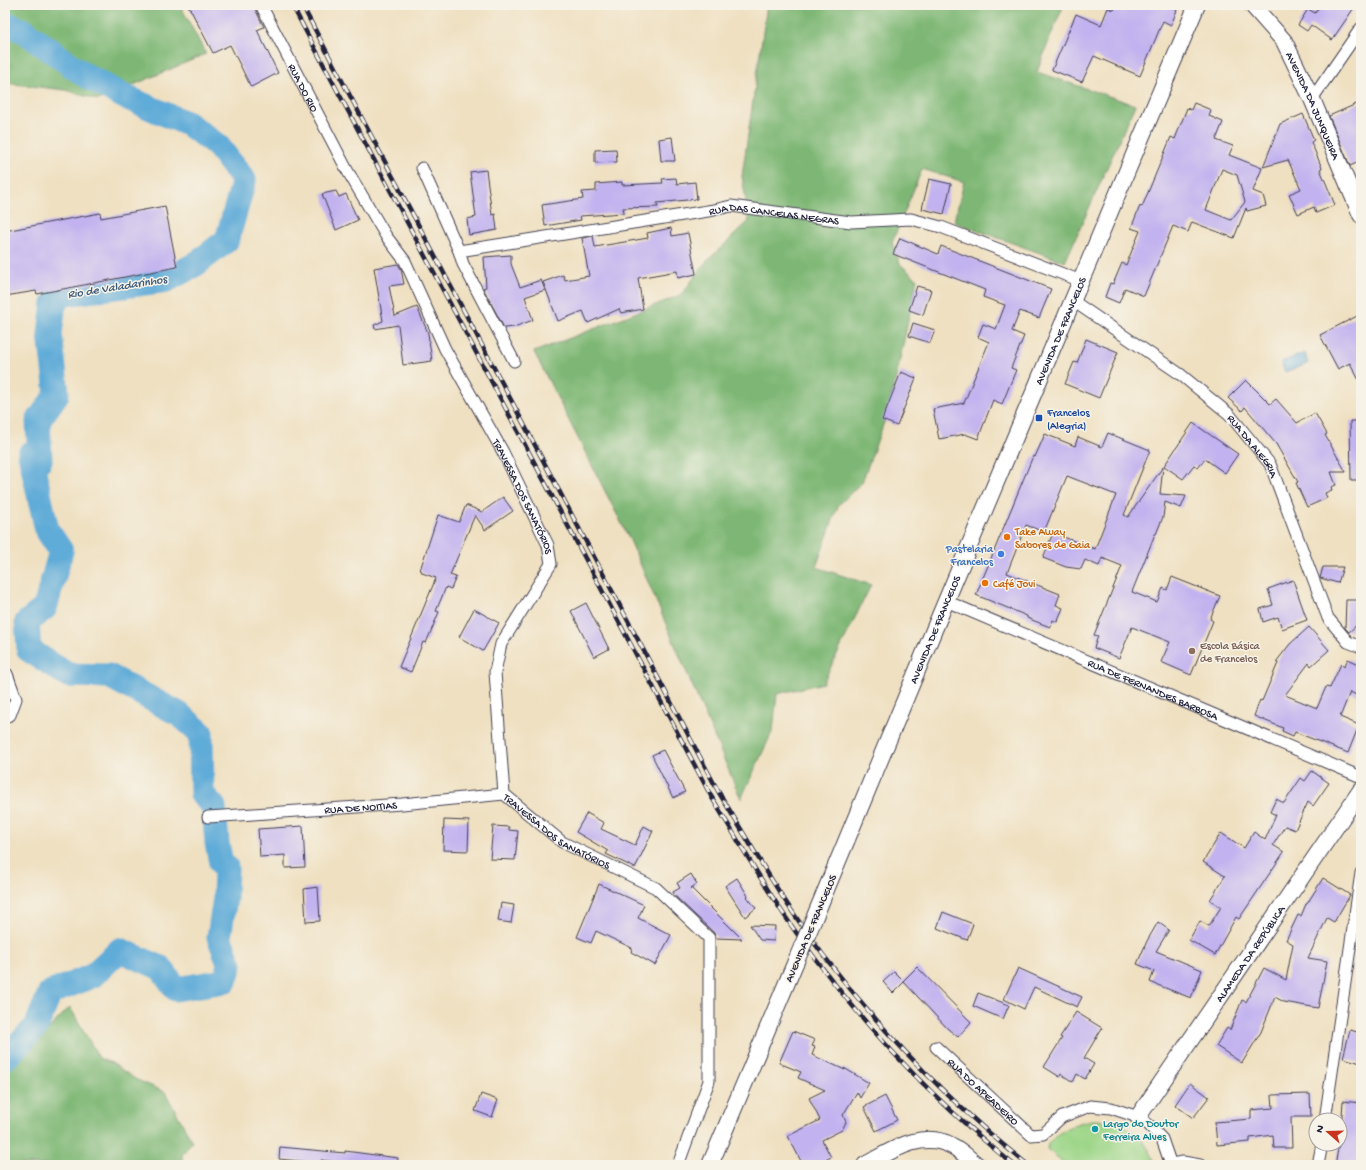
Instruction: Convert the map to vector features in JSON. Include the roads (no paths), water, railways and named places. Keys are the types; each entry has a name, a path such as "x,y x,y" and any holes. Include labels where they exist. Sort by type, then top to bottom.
{"main road":[{"name":"AVENIDA DE FRANCELOS","path":"710,1165 1197,5"},
{"name":"AVENIDA DA JUNQUEIRA","path":"1252,5 1284,41 1312,99 1361,215"},
{"name":"ALAMEDA DA REPÚBLICA","path":"1138,1117 1361,790"},
{"path":"865,1165 905,1143 933,1139 952,1145 977,1165"}],"street":[{"name":"RUA DO RIO","path":"261,5 347,170"},
{"path":"1312,99 1361,28"},
{"path":"422,168 459,251 462,264 514,361"},
{"name":"TRAVESSA DOS SANATÓRIOS","path":"347,170 386,236 405,261 445,349 503,452 548,545 551,564 501,644 496,672 504,794 562,842 656,888 709,938 709,1081 678,1165"},
{"name":"RUA DAS CANCELAS NEGRAS","path":"459,251 731,206 851,222 911,219 941,227 1081,281"},
{"name":"RUA DA ALEGRIA","path":"1072,301 1180,374 1229,414 1270,464 1328,618 1348,642 1361,647"},
{"name":"RUA DE FERNANDES BARBOSA","path":"946,601 1361,777"},
{"path":"5,717 10,715 16,699 7,674"},
{"name":"RUA DE NOITIAS","path":"212,817 402,804 504,794"},
{"path":"1326,1112 1361,873"},
{"name":"RUA DO APEADEIRO","path":"936,1047 1031,1134 1043,1134 1062,1116 1090,1106 1111,1108 1138,1117"},
{"path":"1138,1117 1148,1124 1162,1140 1171,1164 1183,1162 1200,1165"},
{"path":"1318,1165 1320,1152"}],"water":[{"path":"1305,353 1308,364 1285,372 1281,362"}],"waterway":[{"name":"Rio de Valadarinhos","path":"5,23 24,31 83,74 123,96 188,124 217,145 244,180 227,240 196,264 167,280 64,294 54,303 50,334 57,394 38,421 40,460 30,454 47,530 61,551 45,608 27,622 29,650 68,675 109,676 179,714 201,733 202,794 214,807 217,843 221,863 226,867 225,898 219,937 230,965 225,981 176,989 161,968 120,950 92,976 50,993 36,1027 5,1058"}],"railway":[{"path":"292,5 711,796 762,880 802,941 861,1017 934,1095 1014,1165"},
{"path":"302,5 718,791 769,875 809,936 870,1013 945,1093 1028,1165"}],"place":[{"name":"Francelos (Alegria)","path":"1039,418"},
{"name":"Take Away Sabores de Gaia","path":"1007,537"},
{"name":"Pastelaria Francelos","path":"1001,554"},
{"name":"Café Jovi","path":"985,583"},
{"name":"Escola Básica de Francelos","path":"1192,651"},
{"name":"Largo do Doutor Ferreira Alves","path":"1095,1129"}]}
